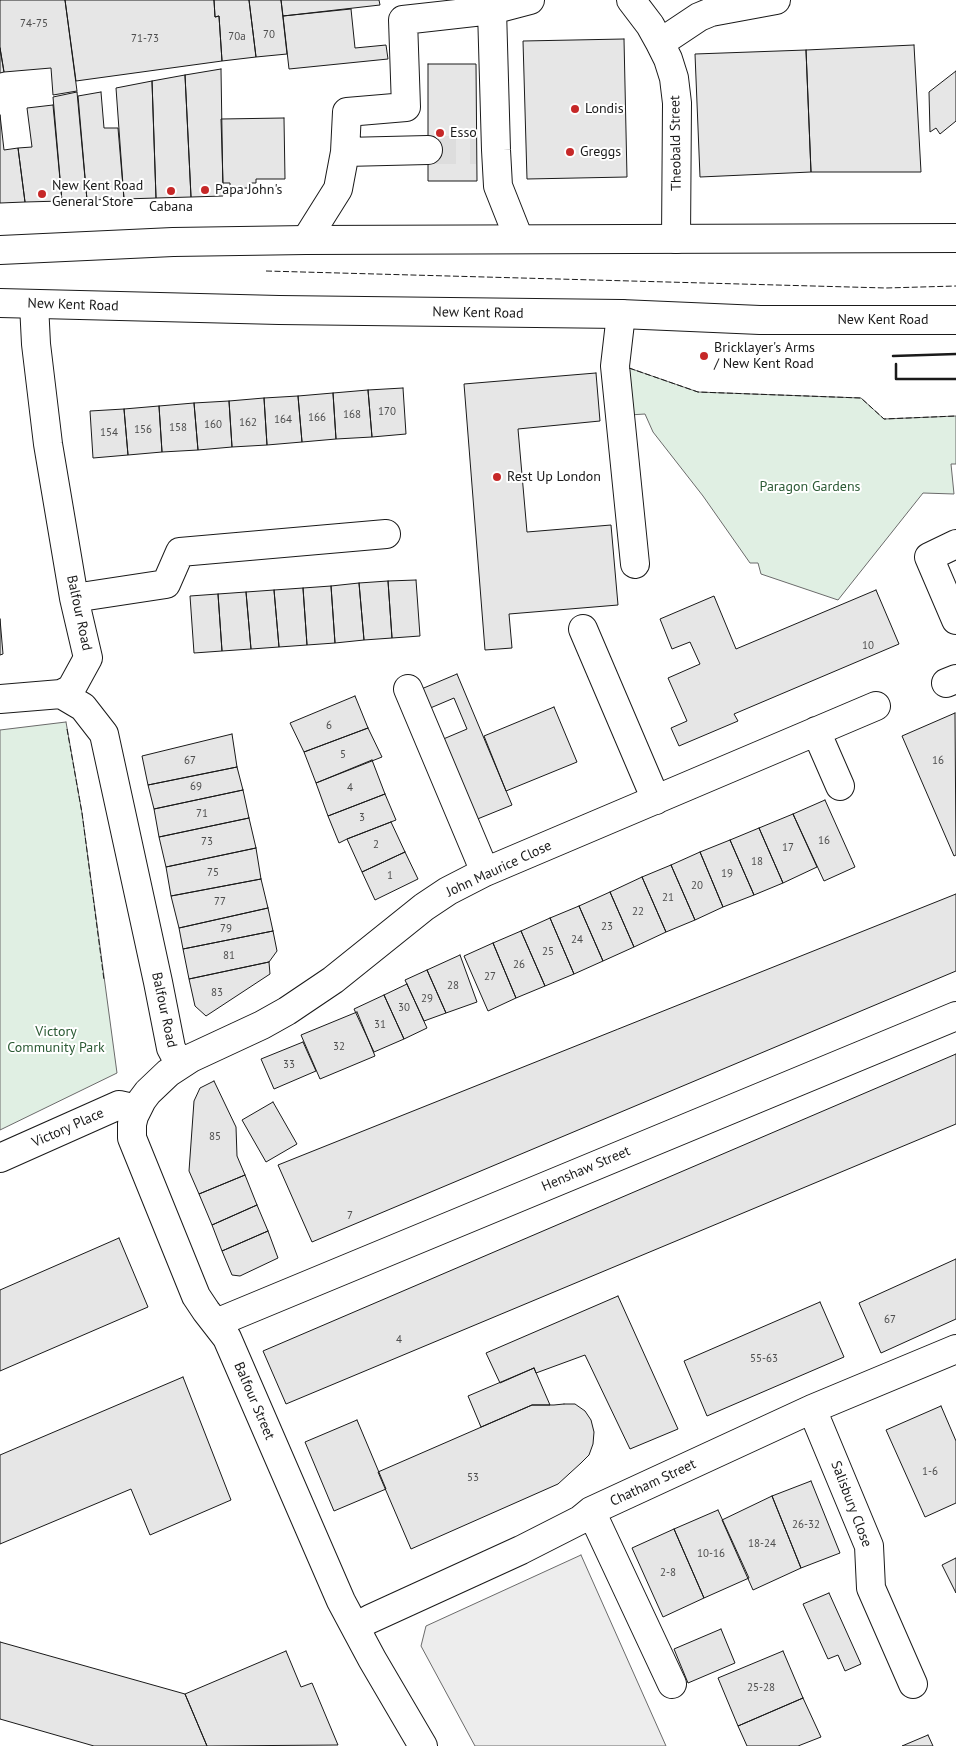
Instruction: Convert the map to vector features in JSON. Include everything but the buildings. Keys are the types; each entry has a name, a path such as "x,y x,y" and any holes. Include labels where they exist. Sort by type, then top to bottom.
{"main road":[{"path":"306,240 338,189 344,152 347,112 406,106 402,20 492,10 530,0"},
{"name":"Theobald Street","path":"631,0 650,24 668,59 674,78 677,103 676,239"},
{"path":"660,43 711,12 776,0"},
{"path":"492,10 486,150 519,239"},
{"path":"344,152 428,150"},
{"path":"0,250 172,242 306,240 956,238"},
{"name":"New Kent Road","path":"0,303 256,310 621,314 760,320 956,320"},
{"name":"Balfour Road","path":"34,304 36,344 48,444 74,598 88,658 71,689 61,694"},
{"path":"621,314 615,366 635,564"},
{"path":"74,598 166,584 180,552 386,534"},
{"path":"956,544 929,557 956,620"},
{"path":"583,628 656,800"},
{"path":"408,689 485,872"},
{"path":"0,699 61,694"},
{"name":"Balfour Road","path":"61,694 83,707 104,734 156,972 170,1048 180,1065"},
{"name":"John Maurice Close","path":"180,1065 287,1011 333,980 448,890 485,872 876,706"},
{"path":"816,731 840,786"},
{"name":"Henshaw Street","path":"216,1323 956,1016"},
{"name":"Balfour Street","path":"180,1065 168,1073 148,1092 137,1109 132,1124 132,1138 192,1286 206,1311 227,1338 355,1628 423,1746"},
{"name":"Victory Place","path":"0,1158 119,1105 137,1109"},
{"name":"Chatham Street","path":"355,1628 370,1619 521,1550 580,1520 591,1511 812,1409 956,1349"},
{"name":"Salisbury Close","path":"812,1409 869,1546 872,1588 913,1684"},
{"path":"591,1511 672,1684"}],"green space":[{"name":"Paragon Gardens","path":"629,368 698,392 861,398 884,419 956,416 956,464 951,464 954,494 923,493 838,600 761,574 758,563 750,563 703,496 653,432 645,414 629,415"},
{"name":"Victory Community Park","path":"66,722 82,813 117,1073 0,1130 0,730"}],"shaded area":[{"path":"581,1555 666,1746 475,1746 421,1646 426,1626"}],"tunnel":[{"path":"428,150 476,150"}],"fence":[{"path":"266,271 886,288 956,286"},
{"path":"629,368 698,392 861,398 884,419 956,416"},
{"path":"67,729 82,813 104,980"}],"wall":[{"path":"893,356 956,354"},
{"path":"896,364 896,379 956,379"}],"place":[{"name":"Londis","path":"575,109"},
{"name":"Esso","path":"440,133"},
{"name":"Greggs","path":"570,152"},
{"name":"Papa John's","path":"205,190"},
{"name":"Cabana","path":"171,191"},
{"name":"New Kent Road General Store","path":"42,194"},
{"name":"Bricklayer's Arms / New Kent Road","path":"704,356"},
{"name":"Rest Up London","path":"497,477"}]}
